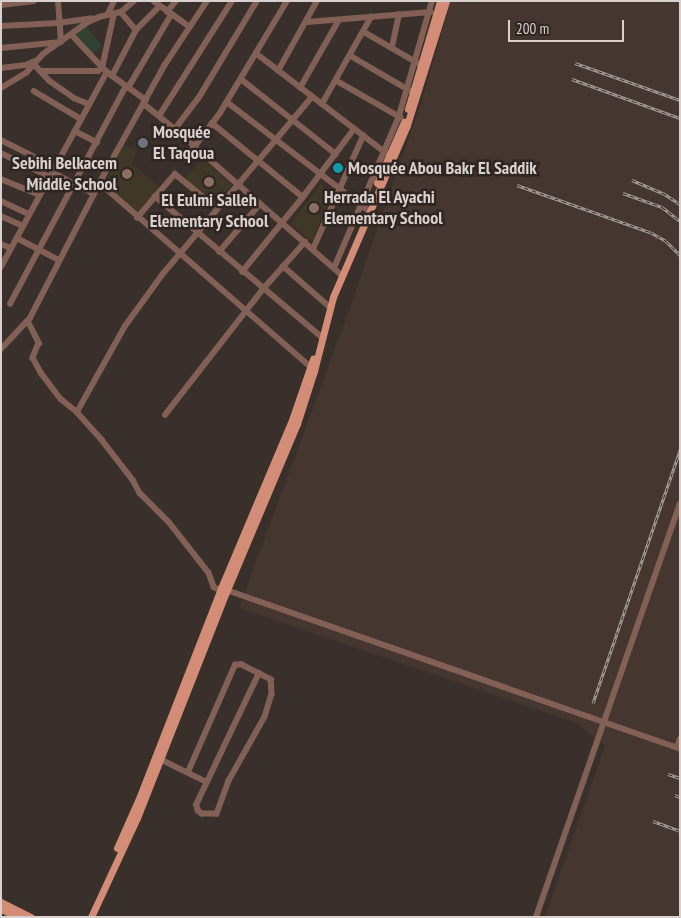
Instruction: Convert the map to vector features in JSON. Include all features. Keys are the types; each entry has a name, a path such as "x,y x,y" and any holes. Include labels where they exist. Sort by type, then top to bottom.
{"main road":[{"path":"91,917 223,589 297,424 338,272 402,117 433,12 440,1"},
{"path":"365,208 407,125 446,1"},
{"path":"86,917 137,818 223,589"},
{"path":"1,902 31,917"},
{"path":"1,909 18,917"}],"street":[{"path":"1,4 34,1"},
{"path":"58,1 58,23 61,42"},
{"path":"107,72 111,14 114,1"},
{"path":"1,26 58,23 99,17 121,12 134,1"},
{"path":"154,1 159,7 190,27"},
{"path":"10,304 127,87 176,1"},
{"path":"1,349 28,321 107,169 169,59 207,1"},
{"path":"159,116 232,1"},
{"path":"175,129 198,99 257,1"},
{"path":"184,159 195,148 227,102 287,1"},
{"path":"278,70 317,1"},
{"path":"306,22 433,12 432,1"},
{"path":"1,267 107,72 136,30 159,7"},
{"path":"121,12 136,30"},
{"path":"392,47 399,15"},
{"path":"1,88 26,72 43,54 99,17"},
{"path":"322,104 351,56 371,17"},
{"path":"300,88 339,20"},
{"path":"364,32 419,63"},
{"path":"72,35 107,72 145,102 338,272 365,208 227,102"},
{"path":"1,48 61,42"},
{"path":"41,44 43,54"},
{"path":"257,54 387,154"},
{"path":"351,56 410,90"},
{"path":"35,62 40,71 74,98 89,104"},
{"path":"1,68 35,62"},
{"path":"40,71 107,72"},
{"path":"240,79 336,154"},
{"path":"337,80 402,117"},
{"path":"34,91 81,119"},
{"path":"77,412 127,322 179,254 312,97"},
{"path":"212,123 304,197"},
{"path":"242,272 304,197 354,130"},
{"path":"75,131 97,142"},
{"path":"313,249 338,188 363,136"},
{"path":"1,140 52,172 94,194"},
{"path":"1,153 52,172"},
{"path":"88,159 107,169"},
{"path":"137,218 176,174 218,209"},
{"path":"1,179 40,195"},
{"path":"100,183 137,218 312,369"},
{"path":"155,196 242,272 321,337"},
{"path":"1,201 29,214"},
{"path":"219,252 260,204"},
{"path":"1,216 23,226"},
{"path":"17,238 59,260"},
{"path":"165,415 263,289 305,242"},
{"path":"1,244 11,248"},
{"path":"283,266 329,307"},
{"path":"28,321 39,343 33,358 36,364 61,399 77,412 124,468 138,490 169,522 209,573 214,587 678,749 680,739"},
{"path":"536,917 680,504"},
{"path":"188,772 235,665 241,664 272,679 273,683 265,717 229,781 217,814 202,814 196,808 259,673"},
{"path":"160,759 207,782"}],"shaded area":[{"path":"451,1 680,1 680,917 545,917 605,746 577,723 239,608 348,313 421,103"},
{"name":"Sebihi Belkacem Middle School","path":"123,145 137,151 132,164 160,188 139,213 109,190 110,169"},
{"name":"El Eulmi Salleh Elementary School","path":"202,159 232,185 215,205 185,179"},
{"name":"Herrada El Ayachi Elementary School","path":"321,184 332,193 312,242 290,224"}],"green space":[{"path":"86,26 102,46 91,55 74,35"}],"railway":[{"path":"575,63 680,100"},
{"path":"572,79 680,118"},
{"path":"632,180 663,193 680,204"},
{"path":"517,185 650,232 666,241 680,255"},
{"path":"623,193 662,207 680,221"},
{"path":"593,703 680,450"},
{"path":"668,774 680,778"},
{"path":"675,795 680,797"},
{"path":"653,821 680,831"}],"place":[{"name":"Mosquée El Taqoua","path":"143,143"},
{"name":"Mosquée Abou Bakr El Saddik","path":"338,168"},
{"name":"Sebihi Belkacem Middle School","path":"127,174"},
{"name":"El Eulmi Salleh Elementary School","path":"209,182"},
{"name":"Herrada El Ayachi Elementary School","path":"314,208"}]}
